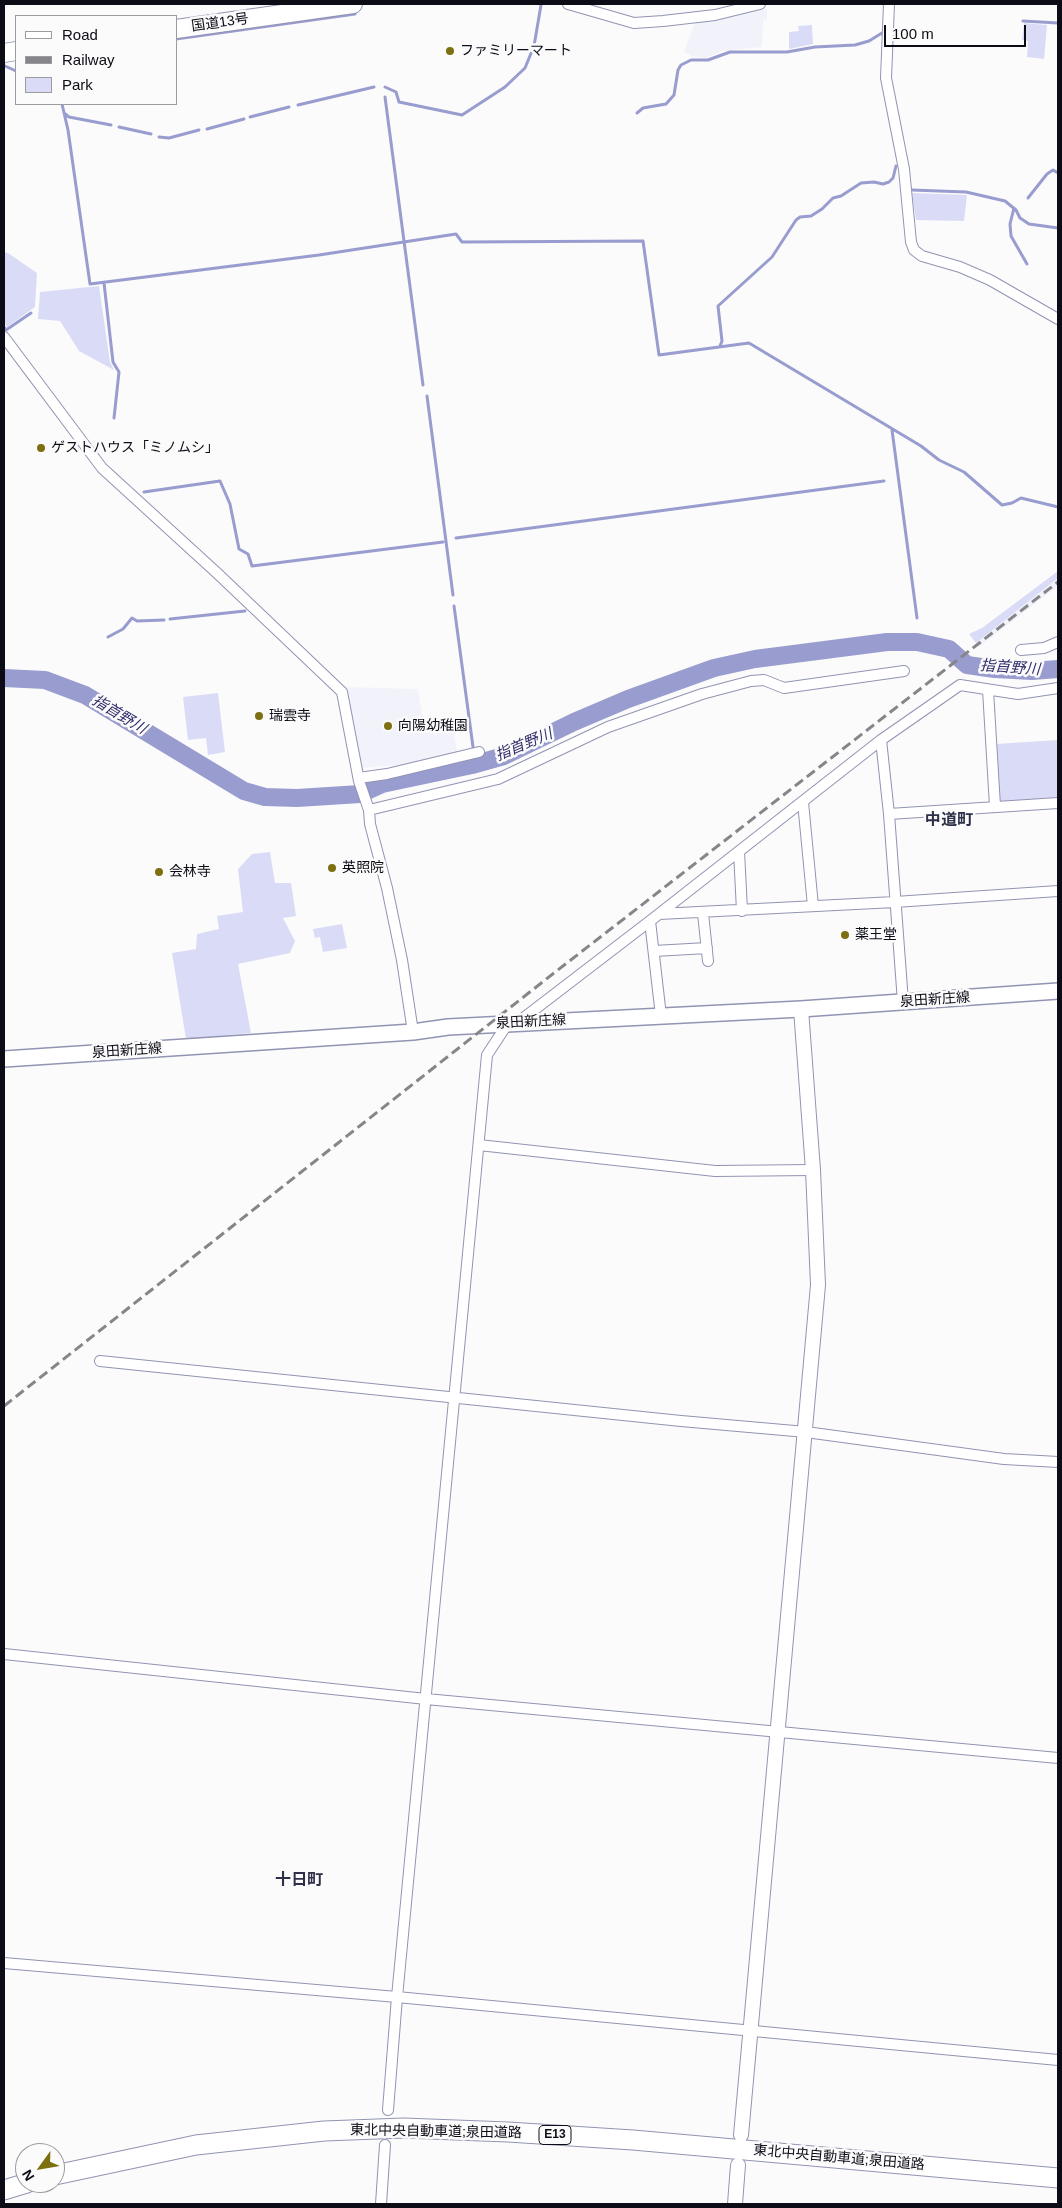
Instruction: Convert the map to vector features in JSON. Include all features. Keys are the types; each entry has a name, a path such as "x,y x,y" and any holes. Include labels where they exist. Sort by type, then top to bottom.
{"highway":[{"name":"国道13号","path":"178,29 344,5"},
{"name":"東北中央自動車道;泉田道路","path":"65,2173 196,2145 324,2131 404,2128 634,2140 1058,2178"}],"main road":[{"name":"泉田新庄線","path":"4,1060 412,1032 448,1027 801,1009 1058,991"}],"street":[{"path":"568,4 634,22 663,22 715,14 760,4"},
{"path":"889,4 886,78 904,169 911,242 914,250 922,256 960,267 990,280 1058,319"},
{"path":"4,337 102,468 217,573 342,692 345,698 359,779 369,810 370,824 388,888 412,1032"},
{"path":"1021,650 1044,648 1058,642"},
{"path":"369,810 498,778 608,727 702,694 764,680 784,688 904,671"},
{"path":"388,2110 486,1055 513,1023 654,918 880,740 960,685 967,684 988,690 1018,694 1058,688"},
{"path":"988,690 995,806"},
{"path":"880,740 903,1002"},
{"path":"359,779 479,752"},
{"path":"803,802 813,906"},
{"path":"888,814 995,806 1058,804"},
{"path":"739,851 742,911"},
{"path":"654,918 703,912 1058,891"},
{"path":"703,912 708,961"},
{"path":"654,918 654,951 661,1016"},
{"path":"654,951 707,948"},
{"path":"741,2135 818,1285 813,1170 801,1009"},
{"path":"479,1145 716,1171 813,1170"},
{"path":"100,1361 681,1421 806,1432 1004,1459 1058,1462"},
{"path":"4,1654 426,1699 1058,1758"},
{"path":"4,1964 397,1997 1058,2060"},
{"path":"380,2204 385,2145"},
{"path":"735,2204 738,2165"}],"shaded area":[{"path":"767,9 767,19 763,20 762,47 722,51 705,58 691,56 684,51 696,21"},
{"path":"1058,578 1058,586 979,647 976,643"},
{"name":"向陽幼稚園","path":"343,687 418,689 424,728 452,725 457,751 410,764 360,768"}],"green space":[{"path":"1024,23 1047,25 1044,59 1027,57 1028,41 1022,40"},
{"path":"812,25 813,44 789,49 789,32 799,31 798,26"},
{"path":"912,193 967,195 964,221 916,220"},
{"path":"4,252 37,273 35,307 7,327 4,323"},
{"path":"99,286 110,362 114,370 79,351 60,321 38,319 40,292"},
{"path":"1058,571 1058,578 976,643 969,634 982,628"},
{"path":"218,693 225,752 208,755 206,738 188,740 183,697"},
{"path":"1058,740 1058,798 1000,802 996,744"},
{"path":"270,852 275,883 291,883 296,916 283,918 295,941 290,953 238,964 251,1033 186,1039 172,953 196,949 197,934 219,929 217,916 243,912 238,869 252,854"},
{"path":"342,924 347,948 323,952 320,937 315,938 313,929"}],"waterway":[{"path":"385,87 396,92 399,102 462,115 505,87 525,68 534,46 541,5"},
{"path":"178,39 355,14"},
{"path":"1023,21 1058,23"},
{"path":"637,113 643,108 666,104 674,95 678,70 681,65 691,60 708,60 730,52 787,52 815,47 855,45 869,41 882,33"},
{"path":"5,66 15,71"},
{"path":"298,105 374,87"},
{"path":"385,97 423,385"},
{"path":"62,105 68,130 90,284 319,255 456,234 462,242 643,241 659,355 749,343 921,446 939,460 964,472 1002,505 1012,503 1021,498 1058,507"},
{"path":"250,117 289,107"},
{"path":"64,113 69,117 111,125"},
{"path":"207,129 244,119"},
{"path":"119,127 151,134"},
{"path":"159,137 169,138 199,130"},
{"path":"720,346 722,341 718,306 772,257 796,220 800,217 811,216 822,209 833,198 841,196 861,183 874,182 883,184 889,182 893,178 896,166"},
{"path":"1028,198 1047,174 1053,170 1058,173"},
{"path":"912,190 966,192 1005,201 1016,210 1020,218 1029,224 1058,228"},
{"path":"1014,208 1010,224 1011,236 1027,264"},
{"path":"104,283 113,362 119,372 114,418"},
{"path":"4,327 6,330 31,313"},
{"path":"427,396 453,595"},
{"path":"892,430 917,618"},
{"path":"144,492 220,481 230,504 239,549 248,554 252,566 443,542"},
{"path":"456,538 884,481"},
{"path":"454,606 473,747"},
{"path":"170,619 245,611"},
{"path":"108,637 123,629 132,618 137,621 164,620"},
{"name":"指首野川","path":"4,678 45,680 85,695 244,791 265,797 297,798 360,794 382,784 472,765 504,756 574,722 628,699 714,668 755,659 887,642 917,642 949,649 967,665 1032,671 1058,669"}],"railway":[{"path":"4,1406 554,973 1058,582"}],"place":[{"name":"ファミリーマート","path":"450,51"},
{"name":"ゲストハウス「ミノムシ」","path":"41,448"},
{"name":"瑞雲寺","path":"259,716"},
{"name":"向陽幼稚園","path":"388,726"},
{"name":"英照院","path":"332,868"},
{"name":"会林寺","path":"159,872"},
{"name":"薬王堂","path":"845,935"}],"district":[{"name":"中道町","path":"949,821"},
{"name":"十日町","path":"299,1881"}]}
